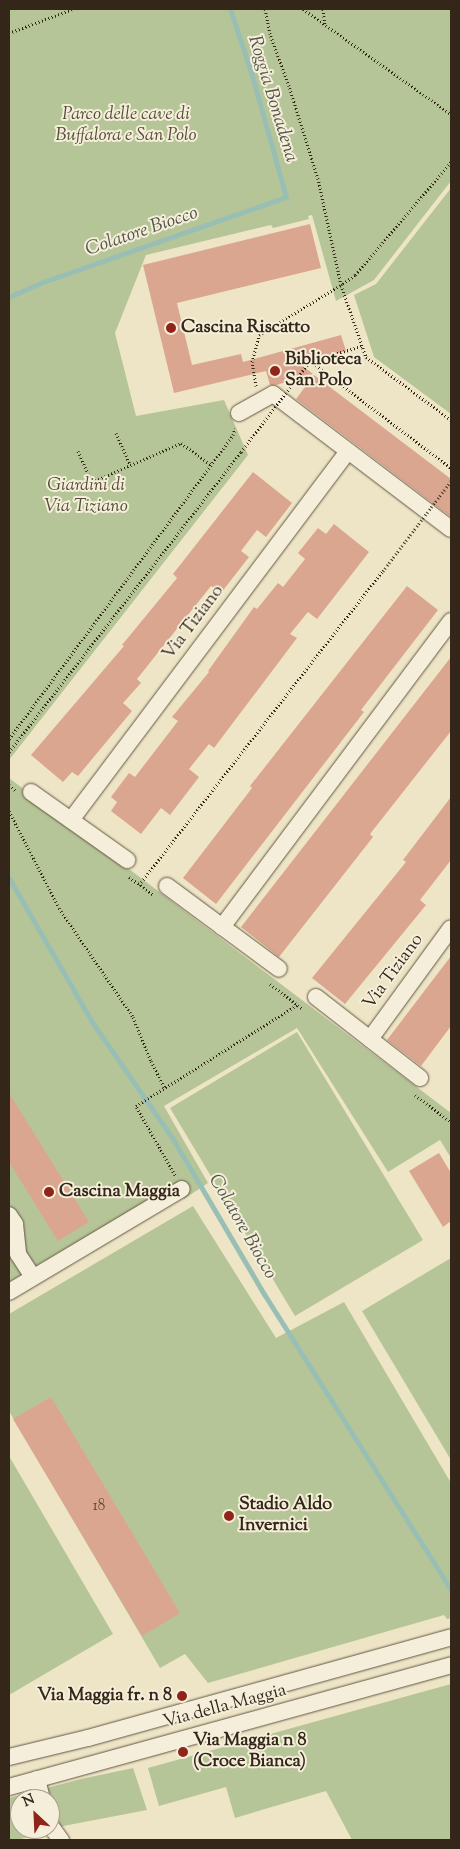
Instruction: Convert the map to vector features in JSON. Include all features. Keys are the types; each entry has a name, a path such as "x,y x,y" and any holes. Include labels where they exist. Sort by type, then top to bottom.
{"street":[{"path":"239,413 273,394 451,529"},
{"name":"Via Tiziano","path":"71,820 348,451"},
{"path":"222,927 451,621"},
{"path":"31,792 127,860"},
{"path":"167,886 279,969"},
{"name":"Via Tiziano","path":"370,1039 451,928"},
{"name":"Via Tiziano","path":"316,997 420,1078"},
{"path":"9,1292 182,1189"},
{"path":"9,1215 15,1224 18,1254 33,1277"},
{"name":"Via della Maggia","path":"9,1757 49,1748 451,1637"},
{"name":"Via della Maggia","path":"12,1786 451,1665"},
{"path":"49,1748 55,1774"},
{"path":"9,1764 12,1786"},
{"path":"37,1779 40,1789"}],"path":[{"path":"9,33 73,9"},
{"path":"265,9 270,34 289,86 318,179 341,284 366,357 451,420"},
{"path":"303,9 451,114"},
{"path":"323,9 325,25"},
{"path":"259,402 252,362 259,335 355,275 451,162"},
{"path":"9,752 310,361 362,346"},
{"path":"310,361 451,468"},
{"path":"9,739 233,435 239,413"},
{"path":"116,433 130,465"},
{"path":"78,450 92,482 181,443 211,465"},
{"path":"139,885 451,481"},
{"path":"9,811 58,908 133,1017 151,1061 165,1088"},
{"path":"182,1189 136,1106 297,1005"}],"green space":[{"name":"Parco delle cave di Buffalora e San Polo","path":"9,9 451,9 451,181 374,280 336,301 312,215 308,216 309,219 273,228 271,225 146,255 115,333 136,416 224,400 248,455 9,760"},
{"path":"451,188 451,414 374,357 354,295 376,284"},
{"path":"9,778 451,1113 451,1158 440,1140 388,1172 297,1028 164,1106 208,1183 184,1199 175,1184 9,1282"},
{"path":"297,1032 423,1240 295,1316 170,1108"},
{"name":"Stadio Aldo Invernici","path":"193,1206 276,1338 344,1302 451,1483 451,1618 447,1619 444,1615 208,1683 185,1654 160,1668 9,1411 9,1314"},
{"path":"451,1258 451,1460 362,1311"},
{"path":"9,1456 113,1634 9,1695"},
{"path":"451,1684 451,1840 352,1840 326,1791 235,1818 226,1787 159,1806 148,1768"},
{"path":"133,1768 147,1810 60,1827 60,1789 43,1789"},
{"path":"9,1798 10,1839 21,1839 18,1840 9,1840"}],"building":[{"name":"Cascina Riscatto","path":"310,224 321,268 177,303 192,365 241,354 243,362 341,335 346,351 300,364 313,374 276,385 270,385 266,371 174,393 143,265"},
{"path":"314,375 451,479 451,517 296,399"},
{"path":"253,472 292,503 266,537 257,530 241,551 249,557 221,593 211,586 137,679 141,683 123,703 132,711 78,776 72,772 63,782 31,755 124,646 122,645 177,578 173,574"},
{"path":"334,524 369,552 317,619 308,612 290,634 297,638 214,748 209,744 189,769 199,777 170,815 161,808 141,834 111,811 117,802 111,797 129,773 135,777 178,721 172,717 209,672 254,607 257,609 278,583 283,587 305,559 298,553 318,528 326,534"},
{"path":"407,586 438,610 361,710 364,712 216,904 183,878 252,788 250,786"},
{"path":"451,657 451,731 370,834 373,837 279,957 241,927"},
{"path":"451,797 451,860 420,900 426,905 345,1004 312,978 406,862 403,860"},
{"path":"451,956 451,1026 421,1066 387,1040"},
{"name":"Cascina Maggia","path":"9,1093 89,1222 58,1241 9,1162"},
{"path":"439,1153 451,1173 451,1221 443,1227 409,1171"},
{"path":"51,1397 180,1613 142,1636 13,1419"}],"waterway":[{"name":"Colatore Biocco","path":"9,297 43,282 286,197 251,72 230,9"},
{"name":"Colatore Biocco","path":"9,878 92,1022 173,1139 264,1294 451,1590"}],"place":[{"name":"Cascina Riscatto","path":"171,328"},
{"name":"Biblioteca San Polo","path":"275,371"},
{"name":"Cascina Maggia","path":"49,1192"},
{"name":"Stadio Aldo Invernici","path":"229,1516"},
{"name":"Via Maggia fr. n 8","path":"182,1696"},
{"name":"Via Maggia n 8 (Croce Bianca)","path":"183,1752"}],"water label":[{"name":"Roggia Bonadena","path":"272,99"}],"park label":[{"name":"Giardini di Via Tiziano","path":"86,497"}]}
